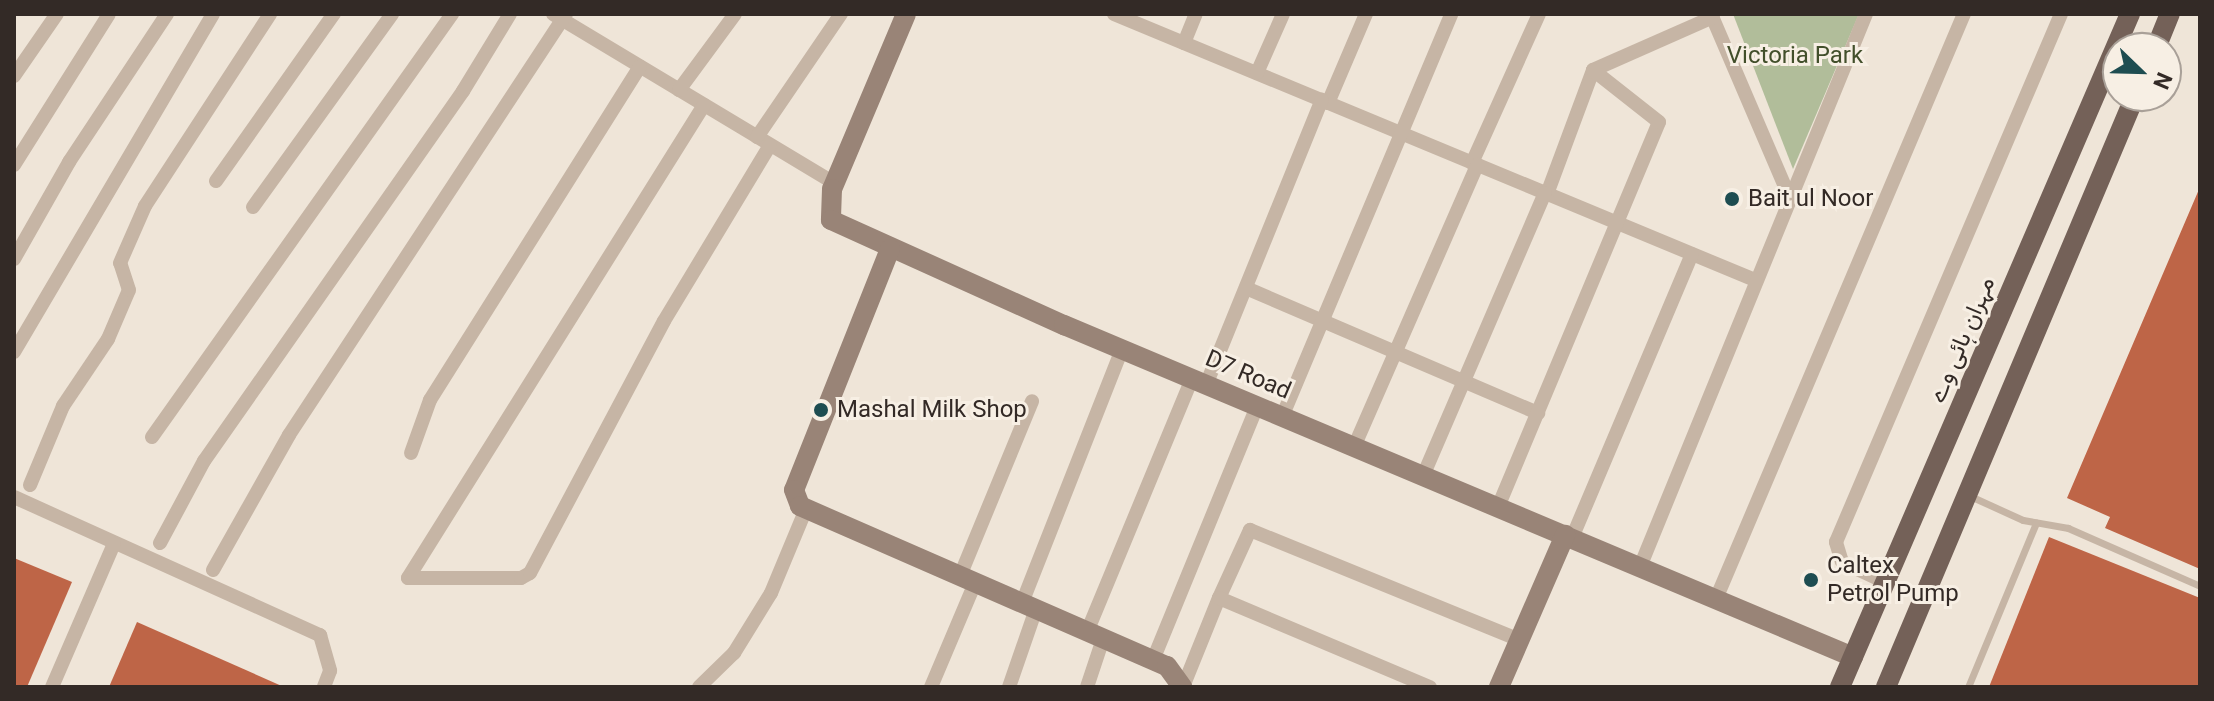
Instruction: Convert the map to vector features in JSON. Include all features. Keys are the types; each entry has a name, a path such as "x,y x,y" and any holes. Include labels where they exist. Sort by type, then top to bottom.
{"main road":[{"name":"مہران ہائی وے","path":"1840,687 2130,14"},
{"path":"1886,687 2128,112"}],"street":[{"path":"14,76 57,14"},
{"path":"14,165 109,14"},
{"path":"14,259 69,162 167,14"},
{"path":"14,352 213,14"},
{"path":"30,485 63,406 108,339 129,290 120,263 145,206 270,14"},
{"path":"216,181 334,14"},
{"path":"253,207 392,14"},
{"path":"152,437 452,14"},
{"path":"160,543 204,461 463,91 510,14"},
{"path":"679,90 735,14"},
{"path":"704,105 408,578 521,578 530,573 764,141 841,14"},
{"name":"D7 Road","path":"906,14 834,183 831,220 890,249 1257,407 1853,657"},
{"path":"1114,14 1755,280"},
{"path":"1184,43 1196,14"},
{"path":"1257,73 1283,14"},
{"path":"1087,687 1095,635 1199,382 1246,288 1366,14"},
{"path":"1282,417 1451,14"},
{"path":"1354,447 1539,14"},
{"path":"1640,567 1789,196 1866,14"},
{"path":"1716,599 1964,14"},
{"path":"1885,582 1842,562 1836,542 2061,14"},
{"path":"213,570 289,435 560,16 834,183"},
{"path":"1423,476 1546,193 1593,70 1712,16 1789,196"},
{"path":"411,453 430,400 640,67"},
{"path":"1498,507 1659,117 1593,70"},
{"path":"890,249 794,490 806,509 1153,660 1176,684 1250,530 1520,640"},
{"path":"1499,687 1569,537 1692,254"},
{"path":"1246,288 1538,413"},
{"path":"1009,687 1029,606 1122,349"},
{"path":"931,687 1032,401"},
{"path":"1153,660 1257,407"},
{"path":"14,497 320,635 330,671 324,687"},
{"path":"699,687 734,653 771,593 806,509"},
{"path":"52,687 114,544"},
{"path":"1219,598 1430,687"}],"lane":[{"path":"1968,495 2036,523 2068,528 2200,586"},
{"path":"1968,687 2036,523"}],"green space":[{"name":"Victoria Park","path":"1733,14 1859,14 1793,169"}],"building":[{"path":"2200,187 2200,569 2105,528 2110,517 2067,498"},
{"path":"2049,537 2200,598 2200,687 1989,687"},
{"path":"14,558 72,582 27,687 14,687"},
{"path":"137,622 284,687 109,687"}],"place":[{"name":"Bait ul Noor","path":"1732,199"},
{"name":"Mashal Milk Shop","path":"821,410"},
{"name":"Caltex Petrol Pump","path":"1811,580"}]}
